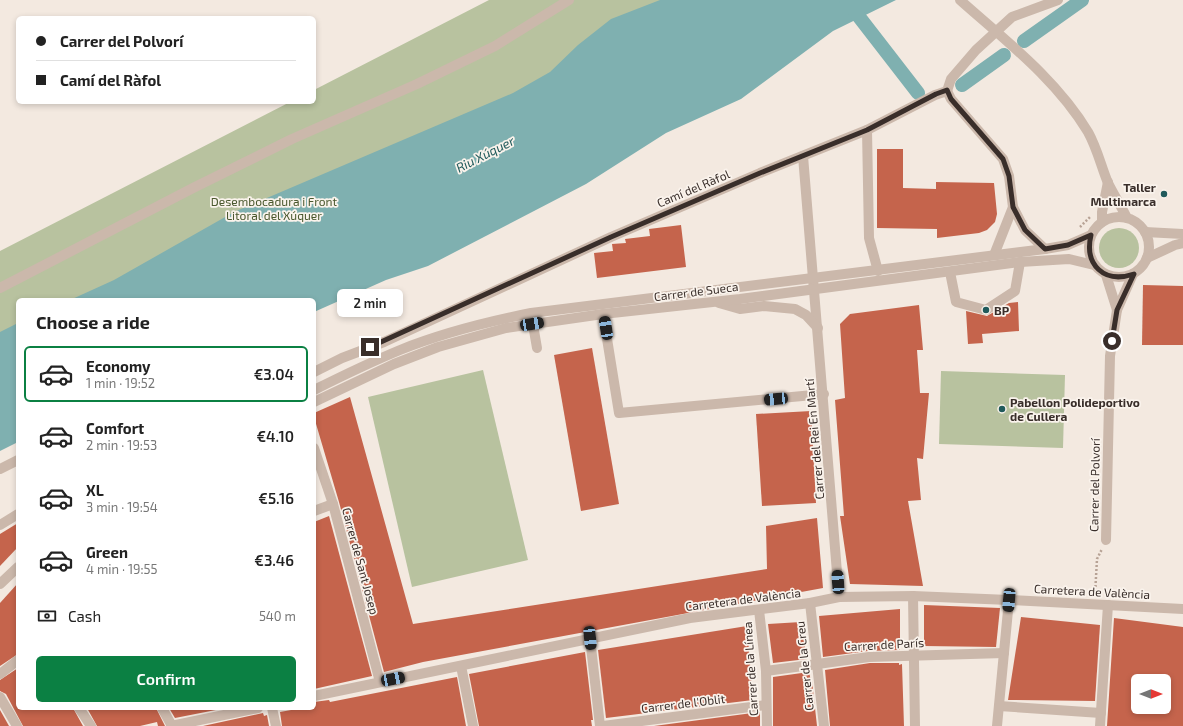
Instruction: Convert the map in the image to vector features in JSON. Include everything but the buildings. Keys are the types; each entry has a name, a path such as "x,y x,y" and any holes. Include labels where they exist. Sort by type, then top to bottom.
{"street":[{"path":"0,288 285,142 366,105 418,84 495,46 569,0"},
{"path":"960,0 1054,86 1071,106 1088,133 1099,156 1108,182 1127,218"},
{"path":"1045,249 1025,230 1013,207 1009,176 1003,159 951,99 947,90 951,79 976,50 1012,17 1058,0"},
{"name":"Camí del Ràfol","path":"316,371 342,358 384,342 611,237 867,130 936,94 947,90"},
{"path":"867,130 869,238 878,271"},
{"name":"Carrer del Rei En Martí","path":"803,156 840,597"},
{"path":"1102,222 1102,212 1108,182"},
{"path":"994,255 1013,207"},
{"path":"1118,217 1127,218 1134,221 1145,232 1148,240 1147,258 1142,267 1134,274 1124,277 1115,277 1106,274 1094,264 1089,250 1091,235 1102,222 1118,217"},
{"path":"1145,232 1183,234"},
{"name":"Carrer de Sueca","path":"316,389 400,350 432,338 491,320 531,313 814,279 1045,249 1068,245 1091,235"},
{"path":"1147,258 1175,245 1183,243"},
{"name":"Carrer de Sueca","path":"316,401 394,364 438,347 506,328 604,314 815,289 1020,262 1069,259 1094,264"},
{"path":"950,272 956,302 986,310 1015,291 1020,262"},
{"name":"Carrer del Polvorí","path":"1106,274 1117,310"},
{"name":"Carrer del Polvorí","path":"1106,540 1110,356 1117,310 1134,274"},
{"path":"716,301 740,309 764,306 795,309 806,315 818,328"},
{"path":"531,313 537,348"},
{"path":"604,314 619,413 824,394"},
{"name":"Carrer de Sant Josep","path":"316,454 333,504 380,682"},
{"path":"0,469 16,461"},
{"path":"316,510 333,504"},
{"path":"0,525 16,515"},
{"path":"0,584 16,569"},
{"path":"912,596 915,726"},
{"name":"Carretera de València","path":"316,696 690,618 810,603 840,597 912,596 1183,609"},
{"path":"997,726 1009,600"},
{"name":"Carrer de la Creu","path":"810,603 824,726"},
{"path":"1100,726 1108,605"},
{"name":"Carrer de la Línea","path":"759,610 766,671 767,726"},
{"path":"590,638 600,726"},
{"name":"Carrer de París","path":"766,671 869,657 1004,653"},
{"path":"0,674 16,662"},
{"path":"461,666 473,726"},
{"path":"0,697 17,726"},
{"name":"Carrer de l'Oblit","path":"604,726 766,705"},
{"path":"999,706 1101,713"},
{"path":"81,710 91,726"},
{"path":"163,710 172,726 189,724 229,711"},
{"path":"272,710 276,726"}],"path":[{"path":"1095,604 1097,559 1106,540"}],"green space":[{"name":"Desembocadura i Front Litoral del Xúquer","path":"489,0 866,0 290,298 16,298 16,425 0,432 0,251 286,104 316,104 316,89"},
{"path":"1119,228 1130,231 1136,237 1139,248 1136,259 1130,265 1119,268 1108,265 1102,259 1099,248 1102,237 1108,231"},
{"path":"483,370 528,560 412,587 368,397"},
{"name":"Pabellon Polideportivo de Cullera","path":"941,371 1065,375 1063,448 939,444"}],"water":[{"name":"Riu Xúquer","path":"660,0 896,0 833,31 741,99 666,133 586,184 428,266 386,280 316,311 316,298 74,298 114,280 234,212 513,93 550,72 578,45 611,19"},
{"path":"16,324 16,443 0,451 0,332"}],"waterway":[{"path":"846,0 918,93"},
{"path":"1024,41 1082,0"},
{"path":"962,85 1004,55"}],"place":[{"name":"Taller Multimarca","path":"1164,194"},
{"name":"BP","path":"986,310"},
{"name":"Pabellon Polideportivo de Cullera","path":"1002,409"}],"route":[{"path":"370,347 384,342 611,237 760,173 867,130 936,94 947,90 951,99 1003,159 1009,176 1013,207 1025,230 1045,249 1068,245 1091,235 1089,245 1090,255 1094,264 1099,270 1115,277 1124,277 1134,274 1126,287 1117,310 1112,341"}]}
